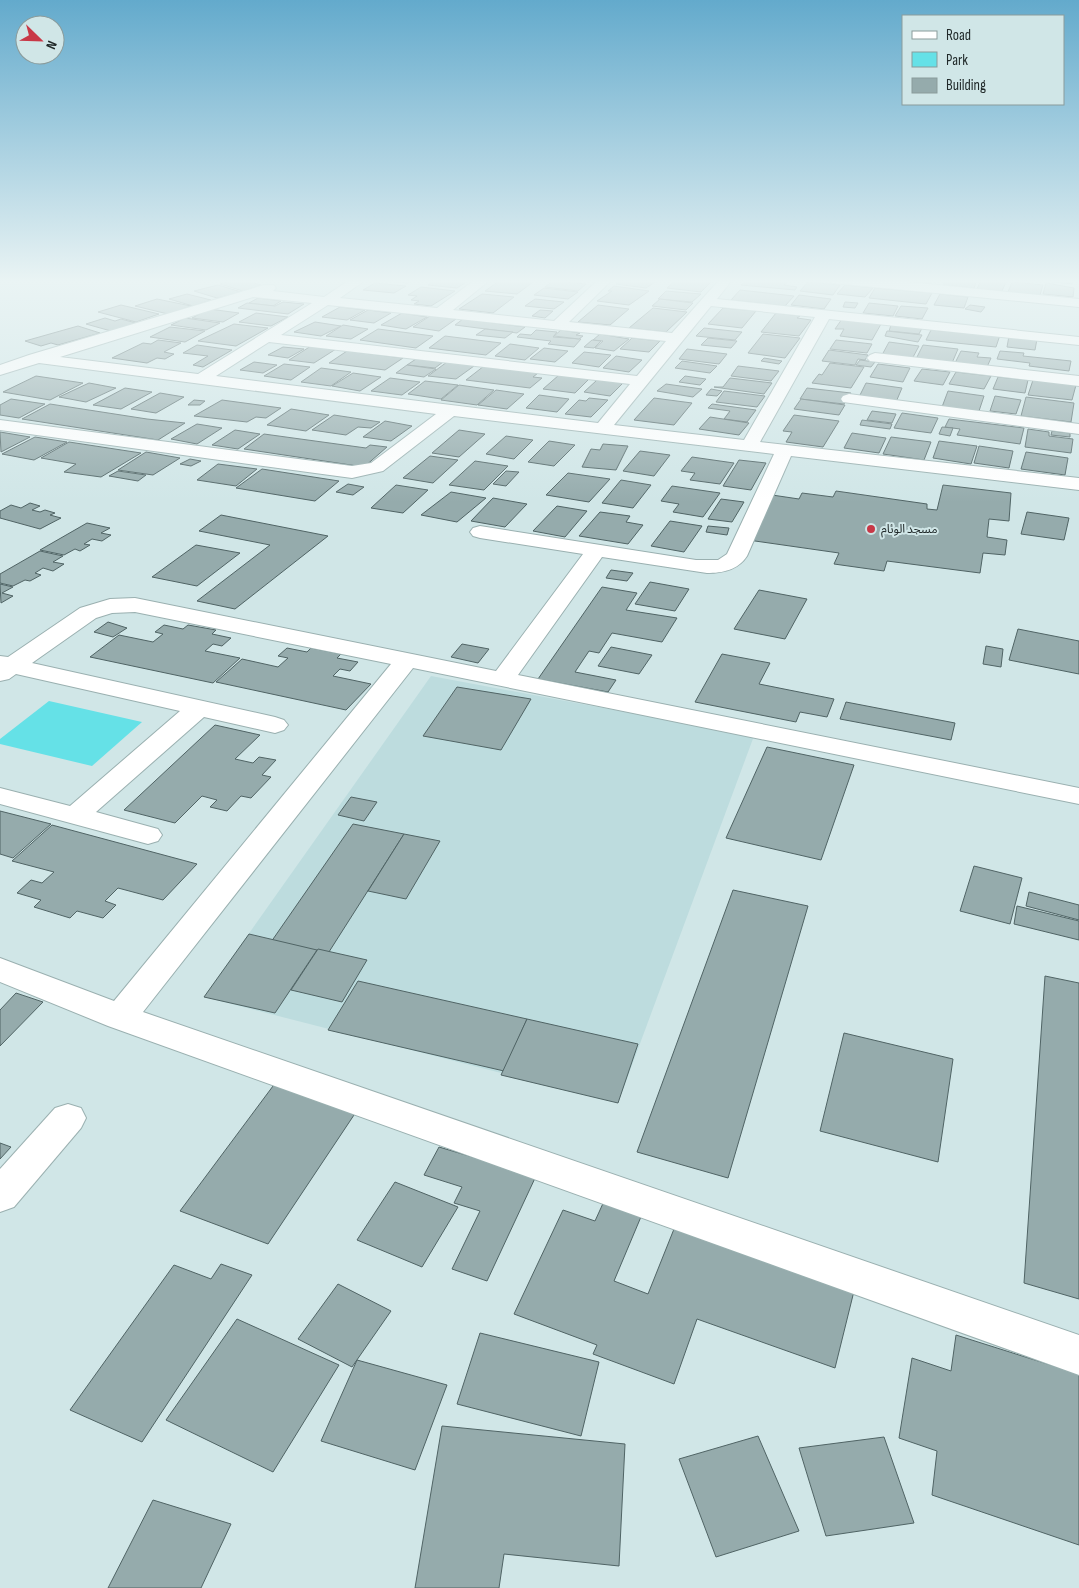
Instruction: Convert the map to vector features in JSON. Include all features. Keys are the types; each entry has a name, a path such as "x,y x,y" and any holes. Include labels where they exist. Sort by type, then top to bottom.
{"street":[{"path":"0,370 51,353"},
{"path":"78,365 100,353"},
{"path":"199,380 244,353"},
{"path":"400,353 641,381"},
{"path":"602,429 664,353"},
{"path":"749,446 802,353"},
{"path":"34,358 53,362 451,411 1079,484"},
{"path":"875,358 1079,381"},
{"path":"0,386 53,362"},
{"path":"849,400 1079,429"},
{"path":"0,425 352,472 378,467 451,411"},
{"path":"480,532 707,567 727,564 737,556 784,451"},
{"path":"502,680 597,550"},
{"path":"4,668 88,614 110,606 145,607 1079,796"},
{"path":"120,1017 406,661"},
{"path":"4,668 276,725"},
{"path":"76,814 198,709"},
{"path":"0,796 76,814 148,835"},
{"path":"0,969 120,1017 1079,1355"},
{"path":"0,1196 68,1118"}],"shaded area":[{"path":"431,676 754,736 618,1103 204,997"}],"green space":[{"path":"49,701 142,722 92,766 0,744 0,739"}],"building":[{"path":"122,353 174,354 165,359 157,358 147,363 112,358"},
{"path":"184,353 227,353 203,367 193,365 208,356"},
{"path":"272,353 297,353 288,358 268,355"},
{"path":"300,353 330,353 314,363 289,360"},
{"path":"344,353 364,353 403,358 385,370 329,363"},
{"path":"471,353 488,353 486,355"},
{"path":"499,353 533,353 525,360 495,356"},
{"path":"538,353 566,353 555,362 530,359"},
{"path":"583,353 611,355 599,367 572,363"},
{"path":"684,353 727,354 719,364 679,359"},
{"path":"749,353 789,353 785,358"},
{"path":"827,353 868,355 865,360 858,359 855,365 822,361"},
{"path":"883,353 915,353 912,359 882,355"},
{"path":"919,353 956,353 952,363 916,359"},
{"path":"960,353 979,353 977,357 991,358 987,367 955,363"},
{"path":"999,353 1024,353 1023,356 1071,361 1069,371 1029,366 1030,363 997,359"},
{"path":"616,356 642,360 629,372 603,368"},
{"path":"764,358 782,361 779,364 761,361"},
{"path":"416,359 443,362 435,368 407,365"},
{"path":"860,360 875,362 871,367 856,365"},
{"path":"682,361 717,366 710,373 675,368"},
{"path":"254,362 277,365 263,373 240,370"},
{"path":"447,362 474,366 456,379 428,376"},
{"path":"830,363 864,367 851,388 812,383 819,374 822,375"},
{"path":"284,364 310,367 291,380 264,376"},
{"path":"878,364 910,368 903,382 870,377"},
{"path":"407,365 436,369 424,377 396,373"},
{"path":"484,366 538,373 533,377 542,378 530,388 466,380"},
{"path":"738,366 779,371 771,381 731,376"},
{"path":"321,368 351,372 331,386 301,382"},
{"path":"922,369 950,372 943,385 914,381"},
{"path":"956,372 991,376 984,389 949,384"},
{"path":"353,373 381,377 360,391 332,386"},
{"path":"559,375 589,379 575,393 543,389"},
{"path":"36,376 83,383 50,400 3,392"},
{"path":"685,376 706,379 700,385 679,382"},
{"path":"998,377 1028,380 1025,393 993,389"},
{"path":"390,378 420,382 402,395 371,391"},
{"path":"730,378 772,383 764,394 714,387 723,387"},
{"path":"597,380 623,383 610,396 584,392"},
{"path":"1033,380 1076,385 1072,400 1028,395"},
{"path":"425,381 458,385 441,399 408,394"},
{"path":"89,383 116,388 86,402 59,397"},
{"path":"866,383 902,388 896,402 859,397"},
{"path":"666,384 702,389 693,397 657,391"},
{"path":"459,385 494,390 477,405 441,400"},
{"path":"125,388 152,392 121,409 93,405"},
{"path":"807,388 851,393 844,404 800,399"},
{"path":"711,389 722,391 717,396 706,395"},
{"path":"496,390 524,394 507,409 478,405"},
{"path":"724,391 765,396 757,407 716,402"},
{"path":"948,391 984,396 979,411 942,407"},
{"path":"160,393 184,397 156,413 131,409"},
{"path":"539,395 569,399 557,412 526,408"},
{"path":"995,396 1021,400 1016,414 990,411"},
{"path":"1026,397 1074,403 1071,422 1021,416"},
{"path":"589,398 608,400 591,417 565,414 579,400 586,401"},
{"path":"654,398 692,403 674,425 634,420"},
{"path":"11,399 45,404 19,418 0,415 0,405"},
{"path":"801,399 845,405 839,415 794,409"},
{"path":"194,400 205,401 200,405 188,405"},
{"path":"222,400 281,408 266,418 256,417 247,422 194,416"},
{"path":"50,404 185,423 158,440 22,419"},
{"path":"712,404 756,410 747,422 724,419 730,411 708,408"},
{"path":"291,409 329,415 306,431 267,425"},
{"path":"872,411 896,414 892,423 867,420"},
{"path":"902,413 938,418 931,433 894,428"},
{"path":"334,415 380,422 371,428 358,427 346,435 312,430"},
{"path":"794,415 839,421 823,447 786,442 792,432 783,431"},
{"path":"710,417 749,423 739,435 699,429"},
{"path":"949,419 1024,428 1020,444 957,435 960,429 945,427"},
{"path":"862,420 892,424 890,429 860,425"},
{"path":"385,421 412,426 391,441 363,437"},
{"path":"197,424 222,428 197,444 171,439"},
{"path":"942,427 953,428 950,436 939,434"},
{"path":"1028,429 1049,432 1049,436 1073,439 1071,453 1025,447"},
{"path":"235,430 260,434 238,449 212,445"},
{"path":"459,430 485,434 459,457 432,453"},
{"path":"1052,431 1070,433 1070,437 1051,435"},
{"path":"0,432 30,437 1,452"},
{"path":"852,433 886,438 879,453 844,448"},
{"path":"264,434 366,448 370,445 387,447 364,467 244,449"},
{"path":"506,436 533,440 514,459 486,454"},
{"path":"35,437 67,442 34,460 2,454"},
{"path":"891,437 931,442 924,460 883,454"},
{"path":"549,441 575,445 554,466 528,462"},
{"path":"939,441 977,446 971,464 933,458"},
{"path":"69,442 141,453 101,477 64,472 76,464 41,458"},
{"path":"603,444 628,446 616,470 582,467 591,449 600,450"},
{"path":"979,446 1013,451 1009,468 974,463"},
{"path":"640,451 670,455 654,476 623,471"},
{"path":"146,452 180,458 153,475 118,470"},
{"path":"1026,452 1068,458 1065,475 1021,469"},
{"path":"430,456 458,460 433,483 403,478"},
{"path":"692,457 734,463 720,484 690,480 695,473 681,471"},
{"path":"190,459 201,461 191,466 180,464"},
{"path":"739,460 766,463 751,490 723,486"},
{"path":"475,461 508,466 484,490 449,485"},
{"path":"218,464 257,469 236,486 197,480"},
{"path":"262,469 339,481 315,501 236,488"},
{"path":"118,471 146,475 138,481 109,476"},
{"path":"506,471 519,472 506,486 493,484"},
{"path":"568,473 610,479 589,502 546,495"},
{"path":"621,480 651,485 633,508 602,503"},
{"path":"348,484 364,487 353,495 336,492"},
{"path":"396,485 428,490 403,513 371,508"},
{"name":"مسجد الوئام","path":"943,485 1011,493 1009,521 989,519 987,537 1007,540 1005,555 983,553 980,573 887,561 884,571 834,564 839,553 748,540 772,495 799,499 802,493 833,497 836,491 927,504 927,509 937,510"},
{"path":"672,486 720,493 703,517 673,512 679,504 661,501"},
{"path":"451,492 486,498 457,522 421,515"},
{"path":"493,498 527,504 505,527 471,521"},
{"path":"721,499 744,502 732,522 708,519"},
{"path":"30,503 40,506 32,510 40,512 45,510 55,513 50,515 61,518 40,529 0,518 0,511 11,505 21,508"},
{"path":"557,506 587,511 565,537 533,531"},
{"path":"600,512 630,516 626,522 643,525 628,544 579,536"},
{"path":"1027,512 1069,518 1064,540 1021,534"},
{"path":"221,515 328,536 235,609 197,601 270,545 199,531"},
{"path":"670,521 702,526 684,552 651,546"},
{"path":"87,523 110,528 101,533 111,535 102,541 92,539 84,544 90,545 80,551 75,549 64,555 40,550"},
{"path":"708,526 729,528 727,535 706,532"},
{"path":"196,545 240,553 197,586 152,577"},
{"path":"40,551 63,556 53,562 64,564 53,571 43,568 35,573 41,575 30,581 25,580 13,586 0,583 0,574"},
{"path":"611,570 633,573 627,581 606,578"},
{"path":"650,582 689,589 675,611 635,604"},
{"path":"0,584 13,587 2,593 13,596 1,603"},
{"path":"602,587 637,593 626,610 677,618 662,642 612,633 599,653 589,651 575,672 616,680 608,692 538,679"},
{"path":"759,590 807,599 785,639 734,629"},
{"path":"108,622 127,628 113,637 94,632"},
{"path":"164,625 183,629 188,625 216,630 212,634 231,638 222,646 213,644 205,651 240,658 213,683 90,657 119,635 153,642 163,634 155,632"},
{"path":"1018,629 1079,641 1079,674 1009,660"},
{"path":"462,644 489,649 478,663 451,657"},
{"path":"986,646 1003,649 1001,667 983,664"},
{"path":"611,647 652,655 639,674 598,666"},
{"path":"287,648 307,652 311,648 341,654 337,658 358,662 350,671 340,669 333,676 371,684 346,710 216,682 242,659 278,667 288,658 278,656"},
{"path":"722,654 770,663 759,684 834,699 827,717 800,712 796,722 695,702"},
{"path":"457,687 531,699 501,750 423,736"},
{"path":"846,702 955,723 951,740 840,719"},
{"path":"215,725 260,735 235,759 253,763 259,757 276,760 262,775 271,777 251,798 241,796 227,811 210,807 217,800 202,796 175,823 124,810"},
{"path":"767,747 854,765 821,860 726,838"},
{"path":"351,797 377,802 364,821 338,815"},
{"path":"0,811 51,824 13,858 0,854"},
{"path":"353,824 404,834 327,955 271,942"},
{"path":"52,825 197,864 163,900 118,888 105,901 116,905 103,918 77,911 70,918 34,907 41,900 17,893 31,880 42,883 54,872 12,861"},
{"path":"404,834 440,841 406,899 368,891"},
{"path":"974,866 1022,878 1010,924 960,911"},
{"path":"733,890 808,906 728,1178 637,1152"},
{"path":"1029,892 1079,905 1079,920 1026,906"},
{"path":"1017,906 1079,921 1079,940 1014,924"},
{"path":"249,934 317,950 275,1013 204,997"},
{"path":"318,949 367,960 342,1002 291,990"},
{"path":"1045,976 1079,983 1079,1299 1024,1283"},
{"path":"358,981 527,1019 504,1071 328,1030"},
{"path":"16,993 43,1002 0,1046 0,1010"},
{"path":"527,1019 638,1044 618,1103 501,1075"},
{"path":"844,1033 953,1059 938,1162 820,1131"},
{"path":"276,1082 358,1109 268,1244 180,1211"},
{"path":"0,1143 11,1147 0,1159"},
{"path":"439,1147 536,1176 487,1281 452,1269 480,1211 454,1203 462,1187 424,1175"},
{"path":"395,1182 458,1207 422,1267 357,1240"},
{"path":"605,1199 643,1212 614,1281 648,1294 674,1229 855,1287 835,1368 697,1319 674,1384 593,1354 597,1345 514,1314 563,1210 595,1221"},
{"path":"221,1264 252,1275 142,1442 70,1410 174,1265 211,1279"},
{"path":"338,1284 391,1311 352,1367 298,1339"},
{"path":"237,1319 339,1365 273,1472 166,1420"},
{"path":"480,1333 599,1362 581,1436 457,1404"},
{"path":"956,1335 1079,1374 1079,1545 932,1495 937,1451 899,1438 912,1358 951,1371"},
{"path":"357,1360 447,1385 415,1470 321,1441"},
{"path":"442,1426 625,1444 619,1566 504,1554 499,1588 415,1588"},
{"path":"758,1436 799,1531 716,1557 679,1459"},
{"path":"884,1437 914,1523 826,1536 799,1448"},
{"path":"153,1500 231,1524 201,1588 108,1588"}],"place":[{"name":"مسجد الوئام","path":"871,529"}]}
